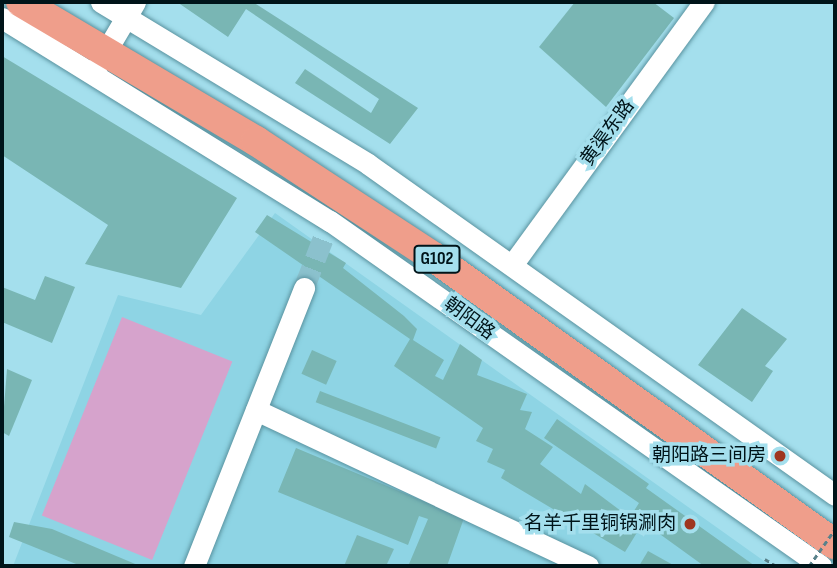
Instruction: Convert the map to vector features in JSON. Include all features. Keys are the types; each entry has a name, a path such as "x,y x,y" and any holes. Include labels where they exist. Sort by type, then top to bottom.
{"highway":[{"name":"朝阳路","path":"22,2 115,36 256,141 435,258 835,544"},
{"name":"朝阳路","path":"58,2 444,245 835,526"}],"street":[{"name":"朝阳路","path":"102,2 115,36 330,221 821,566"},
{"name":"黄渠东路","path":"512,265 704,2"},
{"name":"朝阳路","path":"2,18 115,36 345,149 835,495"},
{"path":"194,566 304,288"},
{"path":"256,410 588,566"}],"path":[{"path":"809,566 835,526"},
{"path":"765,559 776,566"}],"shaded area":[{"path":"275,213 771,566 13,566 118,295 201,315"},
{"path":"122,317 232,362 152,560 42,515"}],"building":[{"path":"177,2 253,2 418,108 390,144 295,83 305,69 371,113 379,99 246,9 228,37"},
{"path":"575,2 653,2 674,18 606,107 539,47"},
{"path":"2,56 237,198 181,288 85,264 108,225 2,155"},
{"path":"267,215 346,263 343,268 404,316 417,329 413,340 444,360 435,376 443,380 460,344 482,360 477,375 527,394 520,410 532,412 525,429 553,447 540,464 581,494 585,484 641,526 625,552 501,478 505,470 487,462 493,449 476,441 483,428 394,366 410,339 255,232"},
{"path":"45,276 75,287 52,343 2,322 2,287 35,300"},
{"path":"742,308 787,339 765,366 773,371 752,402 698,365"},
{"path":"312,350 337,361 326,385 301,374"},
{"path":"7,369 32,380 9,436 2,432"},
{"path":"320,391 440,437 436,448 316,402"},
{"path":"557,419 649,484 646,488 755,566 704,566 632,514 639,503 544,438"},
{"path":"296,448 464,518 447,566 409,564 428,519 419,516 408,545 278,492"},
{"path":"14,522 52,529 140,566 81,566 9,537"},
{"path":"357,535 394,549 386,566 344,566"},
{"path":"648,551 675,566 639,566"}],"tunnel":[{"path":"304,288 330,221"}],"place":[{"name":"朝阳路三间房","path":"780,456"},
{"name":"名羊千里铜锅涮肉","path":"690,524"}]}
